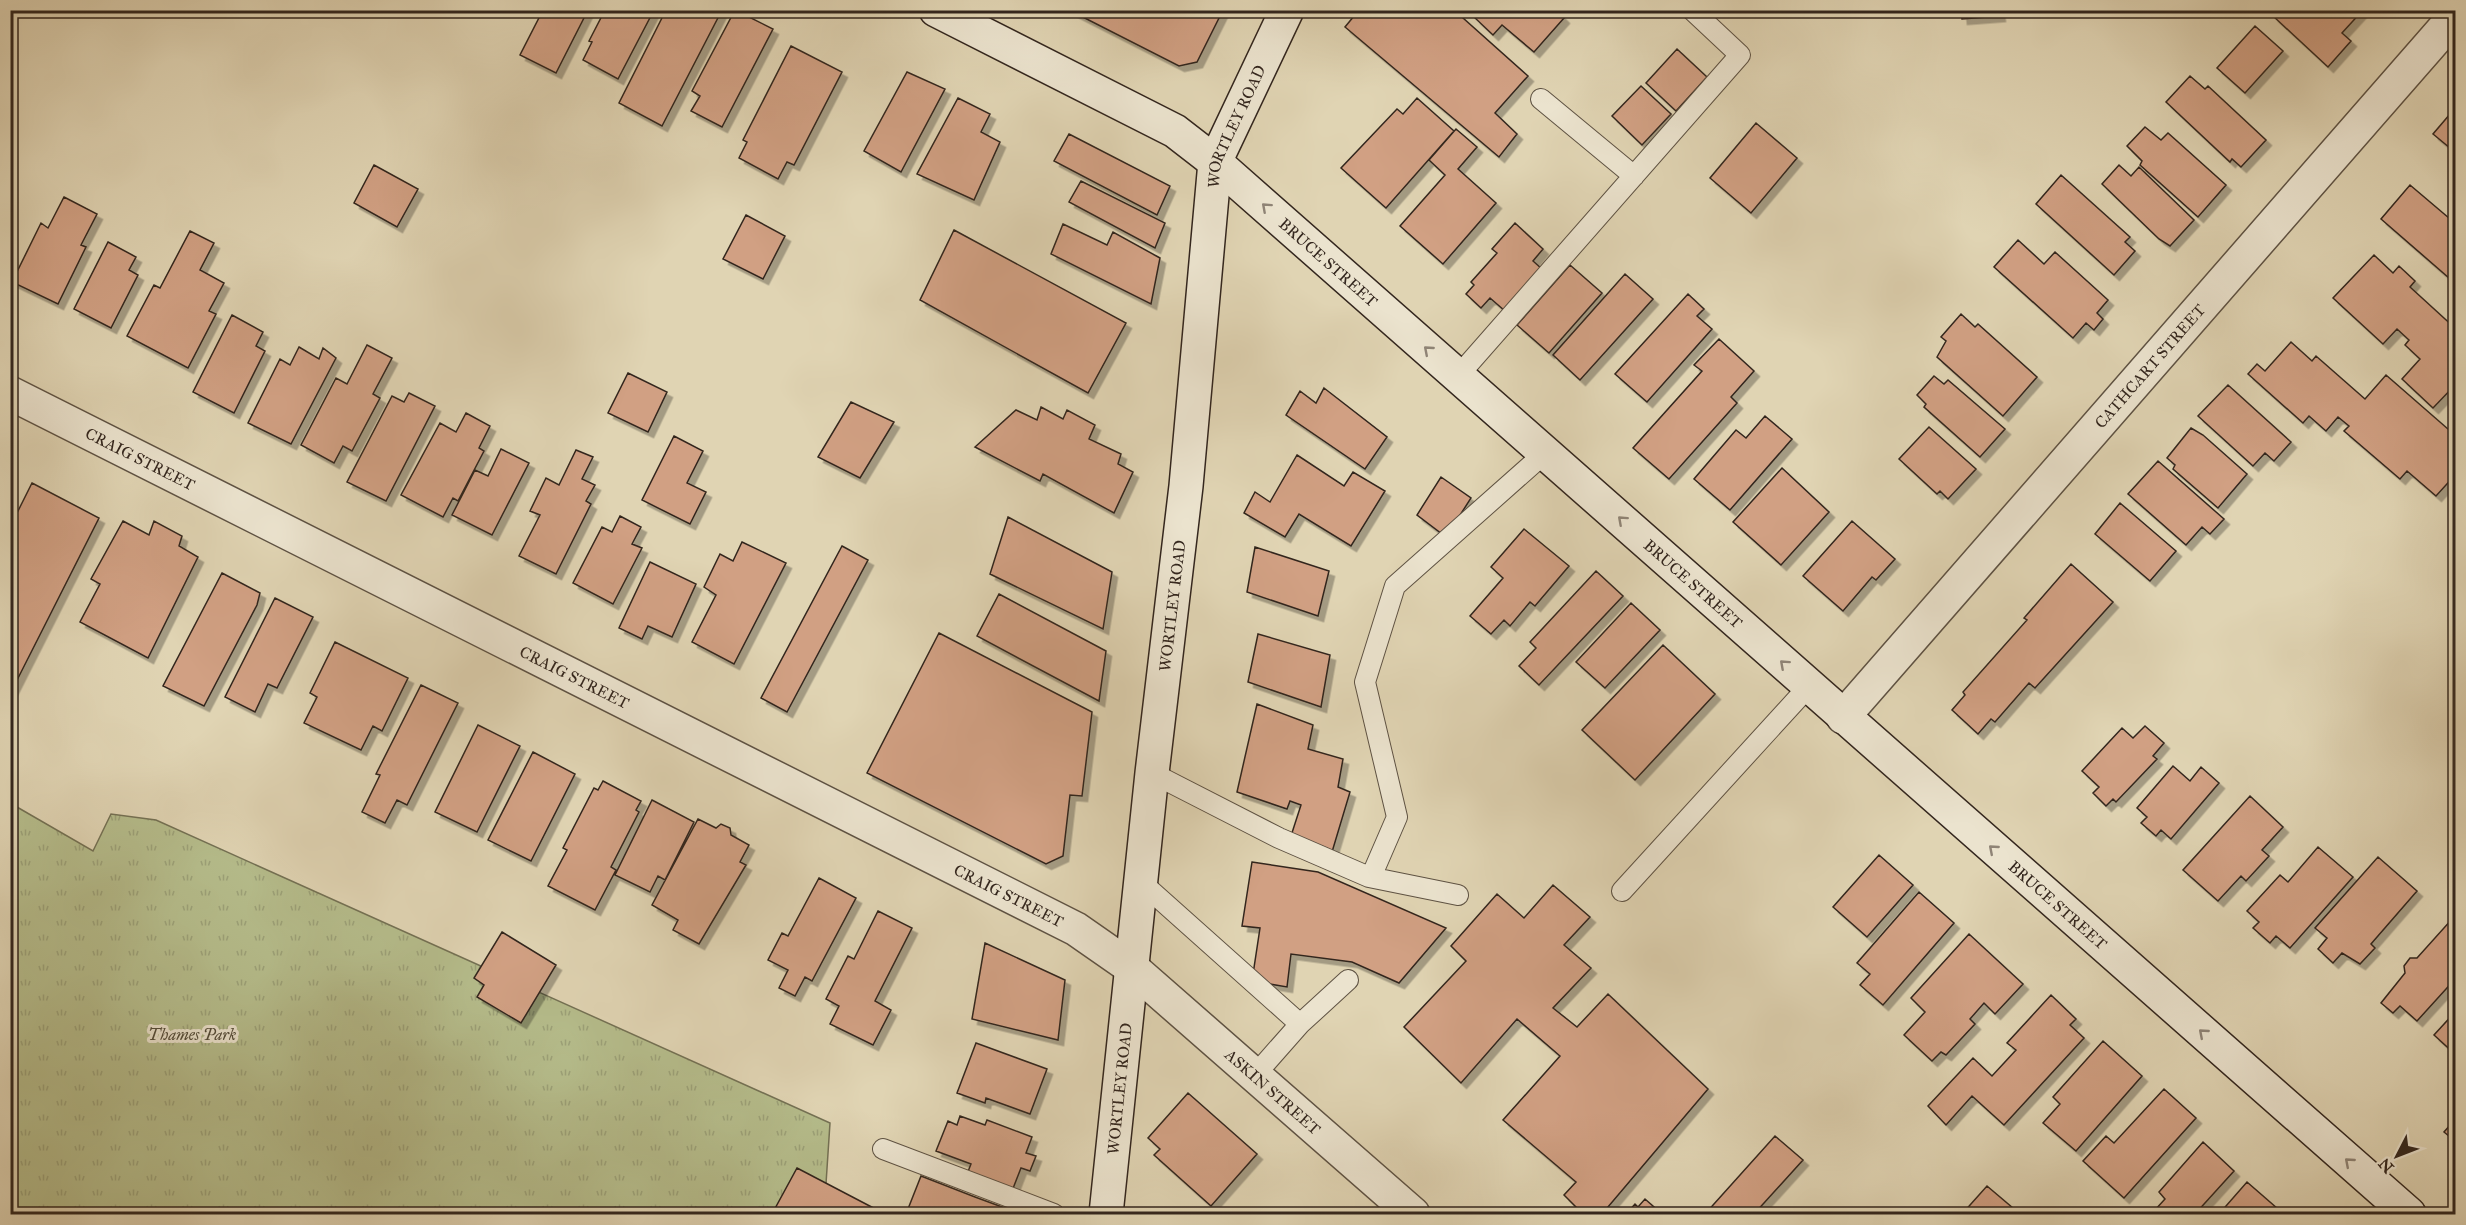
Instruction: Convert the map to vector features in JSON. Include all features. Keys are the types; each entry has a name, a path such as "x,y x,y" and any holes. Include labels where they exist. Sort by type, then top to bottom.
{"street":[{"name":"BRUCE STREET","path":"936,10 1175,131 1215,162 2409,1215"},
{"name":"WORTLEY ROAD","path":"1106,1215 1152,773 1186,486 1215,162 1287,10"},
{"name":"CATHCART STREET","path":"1843,717 2456,15"},
{"name":"CRAIG STREET","path":"10,393 1076,929 1132,968"},
{"name":"ASKIN STREET","path":"1132,968 1413,1215"}],"lane":[{"path":"1458,376 1740,55 1692,10"},
{"path":"1541,99 1634,176"},
{"path":"1371,877 1397,817 1365,682 1395,586 1546,452"},
{"path":"1622,891 1809,686"},
{"path":"1152,773 1279,838 1371,877 1458,895"},
{"path":"1141,882 1300,1024"},
{"path":"1255,1075 1300,1024 1348,980"},
{"path":"884,1149 1054,1215"}],"green space":[{"name":"Thames Park","path":"10,803 93,851 111,814 156,820 830,1123 824,1214 11,1214"}],"building":[{"path":"543,10 588,10 556,73 520,55"},
{"path":"605,10 654,10 618,79 583,60 592,42 589,41"},
{"path":"666,10 722,10 662,126 619,103"},
{"path":"735,10 773,29 722,127 691,111 700,96 692,91"},
{"path":"1069,10 1223,10 1197,62 1179,66"},
{"path":"1359,10 1454,10 1528,76 1495,113 1517,134 1499,157 1345,27"},
{"path":"1480,10 1556,10 1564,18 1534,52 1502,25 1493,35 1475,18"},
{"path":"1961,10 1999,10 2000,16 1962,19"},
{"path":"2278,10 2363,10 2342,33 2351,41 2328,67 2273,16"},
{"path":"2255,26 2283,51 2245,93 2217,68"},
{"path":"791,46 842,72 794,165 787,162 778,179 739,158 747,142 743,140"},
{"path":"1677,49 1707,77 1676,111 1646,83"},
{"path":"907,72 945,89 901,172 864,151"},
{"path":"2190,76 2205,89 2208,86 2266,140 2241,167 2232,159 2230,162 2166,102"},
{"path":"1641,86 1671,114 1642,145 1612,116"},
{"path":"958,98 990,114 981,132 1000,142 974,200 917,174"},
{"path":"1417,98 1454,131 1386,208 1341,168 1397,109 1403,114"},
{"path":"2456,107 2456,153 2433,134"},
{"path":"1756,123 1797,158 1751,213 1710,178"},
{"path":"2145,127 2161,140 2168,133 2226,185 2198,217 2140,165 2142,161 2127,146"},
{"path":"1456,129 1477,147 1458,169 1496,203 1443,264 1400,226 1445,175 1429,160"},
{"path":"1069,134 1170,186 1157,215 1054,161"},
{"path":"374,165 418,189 397,227 354,203"},
{"path":"2119,165 2131,176 2139,167 2194,220 2170,246 2159,239 2102,184"},
{"path":"2061,175 2130,237 2125,242 2135,251 2114,275 2036,204"},
{"path":"1081,181 1165,223 1155,248 1069,202"},
{"path":"2410,185 2456,224 2456,270 2449,278 2381,219"},
{"path":"64,197 97,214 81,245 86,247 58,304 12,282 41,223 48,228"},
{"path":"746,215 785,236 763,279 723,259"},
{"path":"1515,223 1543,249 1533,261 1542,269 1505,311 1490,298 1481,308 1466,294 1474,285 1471,282 1497,253 1492,249"},
{"path":"1063,224 1107,245 1113,232 1160,258 1151,304 1051,254"},
{"path":"954,230 1126,323 1088,393 920,300"},
{"path":"190,231 214,243 200,270 224,283 209,311 216,314 188,368 127,336 154,285 160,288"},
{"path":"2018,240 2044,264 2055,252 2108,300 2097,313 2103,319 2094,330 2086,323 2073,338 1994,267"},
{"path":"108,242 136,257 129,270 138,275 111,328 74,309"},
{"path":"2374,255 2393,273 2399,266 2415,281 2410,287 2456,329 2456,384 2433,408 2402,379 2420,359 2405,345 2409,340 2397,329 2383,344 2333,298"},
{"path":"1570,265 1602,293 1549,353 1517,325"},
{"path":"1625,274 1653,299 1580,380 1553,355"},
{"path":"1688,294 1704,309 1697,316 1712,329 1647,402 1615,374"},
{"path":"1961,314 1975,327 1978,324 2037,377 2003,416 1937,357 1946,341 1941,337"},
{"path":"232,315 263,332 256,346 265,351 234,413 193,392"},
{"path":"1719,339 1754,371 1731,397 1737,403 1669,479 1633,448 1702,371 1694,365"},
{"path":"2291,342 2312,361 2316,356 2365,399 2386,375 2456,436 2456,474 2436,496 2407,471 2400,479 2344,431 2349,426 2338,417 2326,431 2309,416 2303,423 2248,374 2257,364 2265,371"},
{"path":"367,345 392,358 373,394 380,398 352,451 343,446 334,463 301,445 336,378 347,384"},
{"path":"299,347 319,359 323,348 336,358 291,444 248,423 280,359 290,365"},
{"path":"628,373 667,392 648,432 608,413"},
{"path":"1934,376 1944,384 1948,380 2005,429 1980,457 1924,407 1926,404 1917,395"},
{"path":"2228,385 2291,442 2274,461 2265,453 2253,466 2198,416"},
{"path":"1324,388 1387,437 1365,469 1286,415 1300,391 1316,403"},
{"path":"409,393 435,406 386,501 347,482 392,396 404,402"},
{"path":"851,402 894,422 860,478 818,457"},
{"path":"1041,407 1063,419 1067,410 1095,425 1089,439 1121,454 1118,464 1133,472 1114,513 1043,474 1040,481 975,447 1016,410 1037,420"},
{"path":"466,413 490,426 479,448 484,451 458,501 453,498 443,517 401,495 440,423 456,432"},
{"path":"1765,416 1792,439 1730,510 1694,479 1736,430 1746,438"},
{"path":"1929,427 1976,469 1948,499 1940,491 1937,494 1899,459"},
{"path":"2191,428 2203,435 2247,474 2218,508 2173,469 2175,465 2167,458"},
{"path":"674,436 703,451 687,483 706,492 690,524 642,500"},
{"path":"501,449 529,463 492,535 452,515 475,470 488,476"},
{"path":"576,450 593,457 582,479 595,485 586,501 591,504 556,574 519,556 540,515 530,511 546,478 559,485"},
{"path":"1297,455 1344,486 1353,472 1385,491 1351,546 1299,514 1285,537 1244,513 1255,492 1270,502"},
{"path":"2158,461 2224,519 2210,534 2202,527 2186,545 2128,494"},
{"path":"1782,468 1829,512 1781,565 1733,522"},
{"path":"1441,477 1471,498 1446,537 1417,515"},
{"path":"32,483 99,518 10,694 10,527"},
{"path":"2120,503 2176,551 2150,581 2095,534"},
{"path":"620,516 641,527 632,544 642,548 613,604 573,583 602,527 612,532"},
{"path":"1008,517 1112,572 1103,629 990,574"},
{"path":"123,521 149,535 154,521 182,536 179,546 198,557 148,658 80,622 100,584 91,579"},
{"path":"1852,521 1895,559 1876,580 1872,577 1843,611 1803,576"},
{"path":"1524,529 1569,566 1535,606 1530,602 1510,626 1504,620 1491,634 1470,616 1503,578 1491,567"},
{"path":"742,542 786,563 734,664 692,642 716,595 704,587 720,554 733,561"},
{"path":"842,546 868,560 787,712 761,698"},
{"path":"1255,547 1329,571 1318,616 1247,592"},
{"path":"650,562 696,584 672,637 648,626 642,639 619,628"},
{"path":"2071,564 2113,602 2035,688 2029,683 1995,722 1991,719 1978,734 1952,710 1965,695 1963,692 2027,620 2024,618"},
{"path":"1596,571 1623,596 1539,685 1519,666 1536,648 1530,642"},
{"path":"222,573 260,593 257,605 204,706 163,686"},
{"path":"999,594 1106,651 1099,701 977,636"},
{"path":"275,598 313,617 277,688 268,684 255,712 225,697"},
{"path":"1631,603 1660,630 1605,688 1576,662"},
{"path":"939,633 1092,712 1082,796 1070,795 1063,856 1046,864 867,773"},
{"path":"1258,634 1330,655 1321,707 1248,682"},
{"path":"335,642 408,678 382,731 373,726 361,750 304,723 317,697 310,693"},
{"path":"1663,645 1715,694 1635,780 1582,730"},
{"path":"421,685 458,703 407,805 397,800 385,823 362,812 380,775 376,774"},
{"path":"1257,704 1313,725 1308,749 1343,759 1338,787 1350,792 1332,852 1290,839 1301,805 1290,801 1287,809 1237,792"},
{"path":"478,725 520,746 477,832 435,812"},
{"path":"2145,726 2164,743 2153,756 2157,759 2116,802 2113,799 2106,806 2093,793 2099,787 2082,771 2122,728 2133,738"},
{"path":"533,752 575,774 531,861 488,840"},
{"path":"2173,766 2190,781 2201,767 2219,783 2171,839 2161,830 2156,836 2141,823 2147,817 2137,808"},
{"path":"603,781 641,801 636,810 639,812 611,867 616,870 595,910 548,886 567,850 563,848 594,788 598,790"},
{"path":"2250,796 2283,827 2262,850 2269,856 2246,881 2241,876 2218,901 2183,870"},
{"path":"652,800 694,822 665,880 658,876 650,892 615,875"},
{"path":"698,819 716,828 721,824 730,828 731,835 749,845 740,862 746,865 699,944 673,930 678,920 652,905"},
{"path":"2318,847 2353,877 2290,948 2276,936 2270,943 2253,928 2259,922 2247,911 2280,875 2288,882"},
{"path":"1879,855 1913,885 1867,937 1833,907"},
{"path":"2378,857 2417,891 2371,944 2375,948 2360,964 2342,953 2333,963 2318,949 2327,938 2315,928"},
{"path":"1252,862 1318,872 1446,928 1399,983 1352,962 1291,954 1287,987 1252,981 1260,928 1242,926"},
{"path":"819,878 856,898 812,981 805,977 795,996 779,988 788,970 768,960 782,933 788,936"},
{"path":"1553,885 1590,917 1564,945 1591,968 1553,1008 1577,1027 1608,994 1708,1089 1602,1214 1583,1214 1564,1195 1576,1182 1503,1120 1560,1056 1517,1019 1461,1083 1404,1027 1466,961 1451,946 1497,894 1524,918"},
{"path":"1919,892 1954,923 1883,1005 1860,985 1870,974 1857,963"},
{"path":"878,911 912,928 875,1001 891,1010 873,1045 830,1024 839,1006 826,999 848,956 854,959"},
{"path":"2452,919 2456,923 2456,978 2417,1021 2400,1006 2393,1013 2381,1003 2405,973 2404,966 2410,958 2417,958"},
{"path":"502,932 556,965 521,1023 477,997 484,985 474,978"},
{"path":"1969,934 2023,984 1995,1014 1984,1003 1970,1019 1975,1024 1946,1055 1941,1052 1932,1061 1904,1035 1925,1012 1911,998"},
{"path":"985,943 1065,980 1058,1040 972,1019"},
{"path":"2051,995 2076,1019 2070,1025 2084,1038 2004,1125 1972,1096 1946,1125 1928,1106 1973,1058 1992,1076 2016,1050 2007,1043"},
{"path":"2456,1011 2456,1055 2434,1035"},
{"path":"2103,1041 2142,1076 2076,1151 2043,1123 2060,1104 2053,1097"},
{"path":"976,1043 1047,1069 1030,1114 986,1098 985,1103 957,1093"},
{"path":"2164,1089 2196,1118 2124,1198 2083,1161 2106,1136 2114,1143"},
{"path":"1188,1093 1257,1154 1211,1206 1154,1155 1160,1149 1148,1138"},
{"path":"2456,1114 2456,1142 2444,1132"},
{"path":"960,1116 985,1125 987,1120 1032,1137 1026,1153 1036,1156 1030,1171 1021,1168 1012,1191 967,1174 971,1164 936,1151 948,1121 957,1125"},
{"path":"1775,1136 1803,1160 1754,1214 1705,1214"},
{"path":"2203,1142 2234,1171 2195,1214 2160,1214 2155,1210 2165,1199 2159,1192"},
{"path":"797,1168 885,1214 772,1214"},
{"path":"921,1176 975,1197 1021,1214 906,1214"},
{"path":"2247,1182 2278,1209 2273,1214 2219,1214"},
{"path":"1987,1186 2020,1214 1962,1214"},
{"path":"1645,1199 1662,1214 1626,1214 1635,1204 1638,1207"}]}
